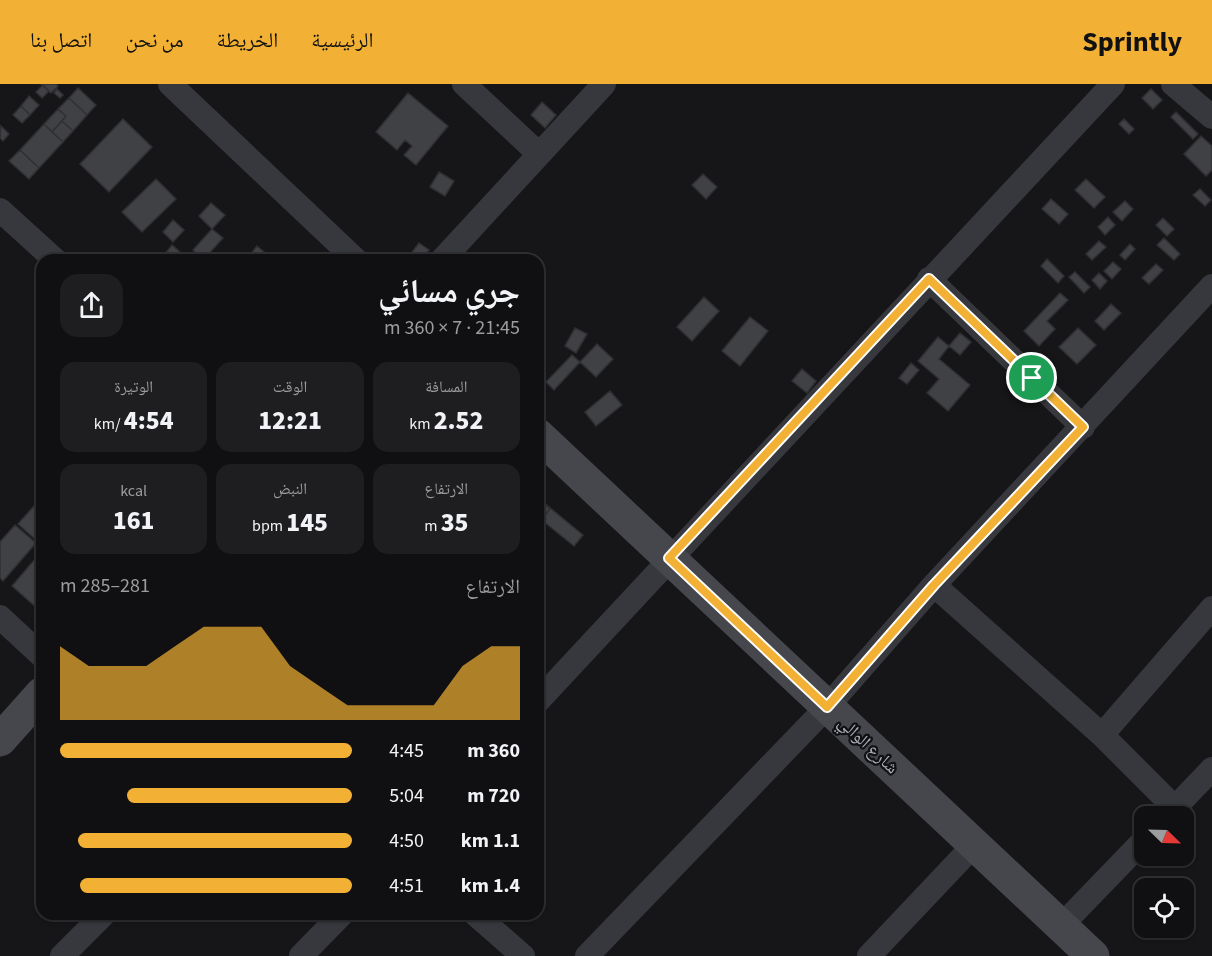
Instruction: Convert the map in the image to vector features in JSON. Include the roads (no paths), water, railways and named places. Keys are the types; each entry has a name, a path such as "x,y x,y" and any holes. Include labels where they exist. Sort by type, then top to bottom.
{"main road":[{"name":"شارع الوالي","path":"544,443 1093,956"},
{"path":"0,740 36,700"}],"street":[{"path":"170,84 350,254"},
{"path":"464,84 539,154"},
{"path":"447,254 604,84"},
{"path":"544,694 1113,84"},
{"path":"1173,84 1212,117"},
{"path":"0,210 48,254"},
{"path":"929,279 1083,427"},
{"path":"587,956 827,707 934,585 1212,286"},
{"path":"934,585 1102,735 1166,806"},
{"path":"1102,735 1212,608"},
{"path":"0,617 36,650"},
{"path":"1177,806 1212,769"},
{"path":"869,956 975,844"},
{"path":"1061,926 1134,850"},
{"path":"62,956 98,920"},
{"path":"301,956 336,920"},
{"path":"482,920 523,956"}]}
